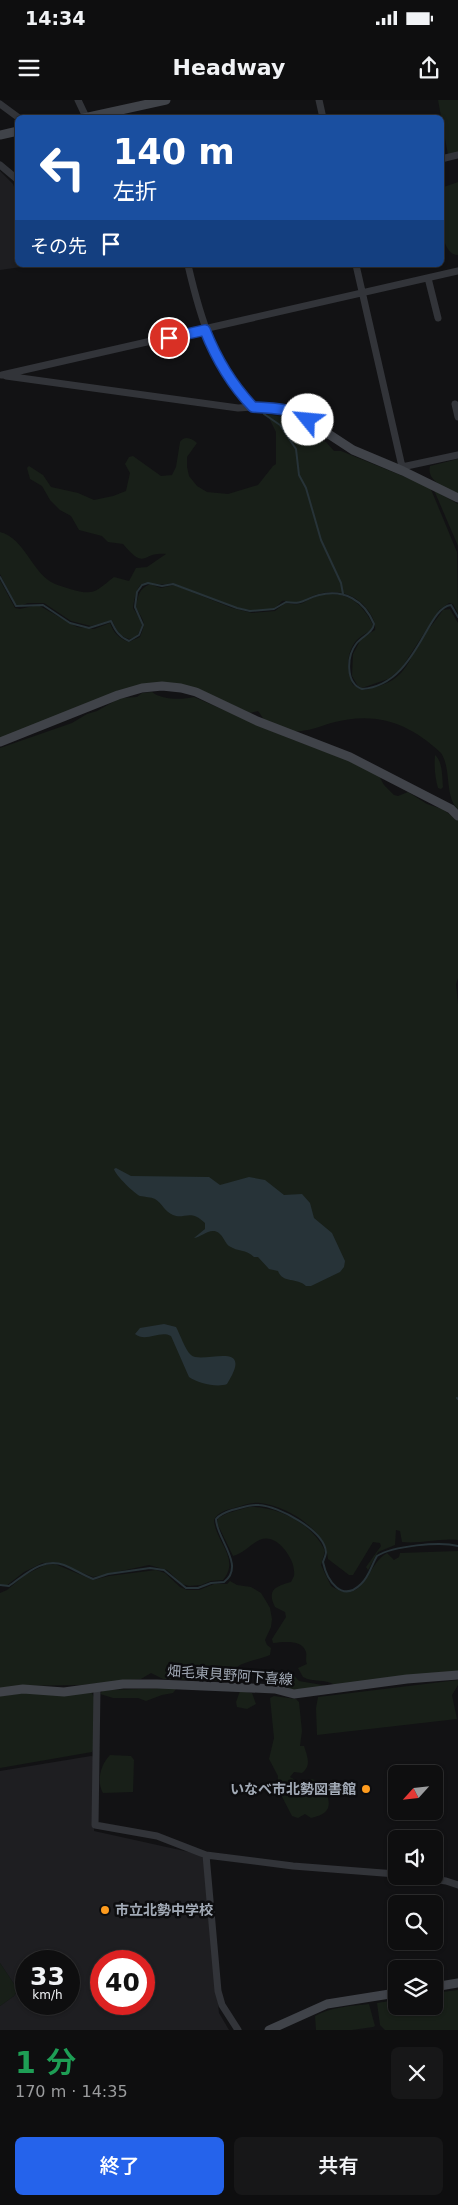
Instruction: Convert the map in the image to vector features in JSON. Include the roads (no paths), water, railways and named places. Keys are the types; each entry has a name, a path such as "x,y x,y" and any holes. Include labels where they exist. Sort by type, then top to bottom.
{"street":[{"path":"78,100 84,115"},
{"path":"95,115 166,100"},
{"path":"319,100 322,115"},
{"path":"0,104 15,115"},
{"path":"0,135 15,132"},
{"path":"444,158 458,155"},
{"path":"0,165 15,178"},
{"path":"189,267 205,330 224,367 243,396 253,407"},
{"path":"356,267 403,469"},
{"path":"1,375 458,271"},
{"path":"428,278 438,318"},
{"path":"1,375 238,408 286,409 295,412 353,450 403,469 458,498"},
{"path":"455,404 458,417"},
{"path":"403,469 458,455"},
{"path":"0,742 118,695 142,688 162,686 181,688 196,692 275,728 350,757 451,809 458,816"},
{"name":"畑毛東貝野阿下喜線","path":"0,1692 23,1689 64,1692 123,1684 157,1684 275,1689 294,1694 407,1679 458,1675"},
{"path":"97,1688 96,1825 157,1836 206,1855 294,1866 388,1873"},
{"path":"206,1855 218,1991 222,2005 238,2030"},
{"path":"443,1880 458,1885"},
{"path":"443,1986 458,1983"},
{"path":"269,2030 327,2004 388,1994"}],"waterway":[{"path":"264,414 280,425 296,449 299,475 306,488 321,540 341,583 343,594"},
{"path":"0,577 16,606 43,605 70,623 89,628 111,621 118,633 129,641 139,635 143,625 135,607 137,592 142,585 148,583 162,586 173,584 250,611 274,609 286,602 300,602 319,595 345,595 365,608 374,624 371,630 356,644 349,662 350,675 356,686 362,689 381,684 396,674 408,661 434,618 442,609 451,605 458,617"},
{"path":"0,1585 9,1586 34,1568 48,1563 64,1565 93,1579 108,1574 150,1568 164,1570 186,1588 198,1588 211,1583 224,1582 230,1575 232,1568 231,1560 217,1527 216,1519 221,1514 252,1505 267,1506 277,1510 309,1528 323,1544 326,1552 323,1562 328,1576 336,1587 342,1590 348,1591 361,1584 377,1556 384,1552 417,1545 440,1544 458,1546"}],"place":[{"name":"いなべ市北勢図書館","path":"366,1789"},
{"name":"市立北勢中学校","path":"105,1910"}]}
